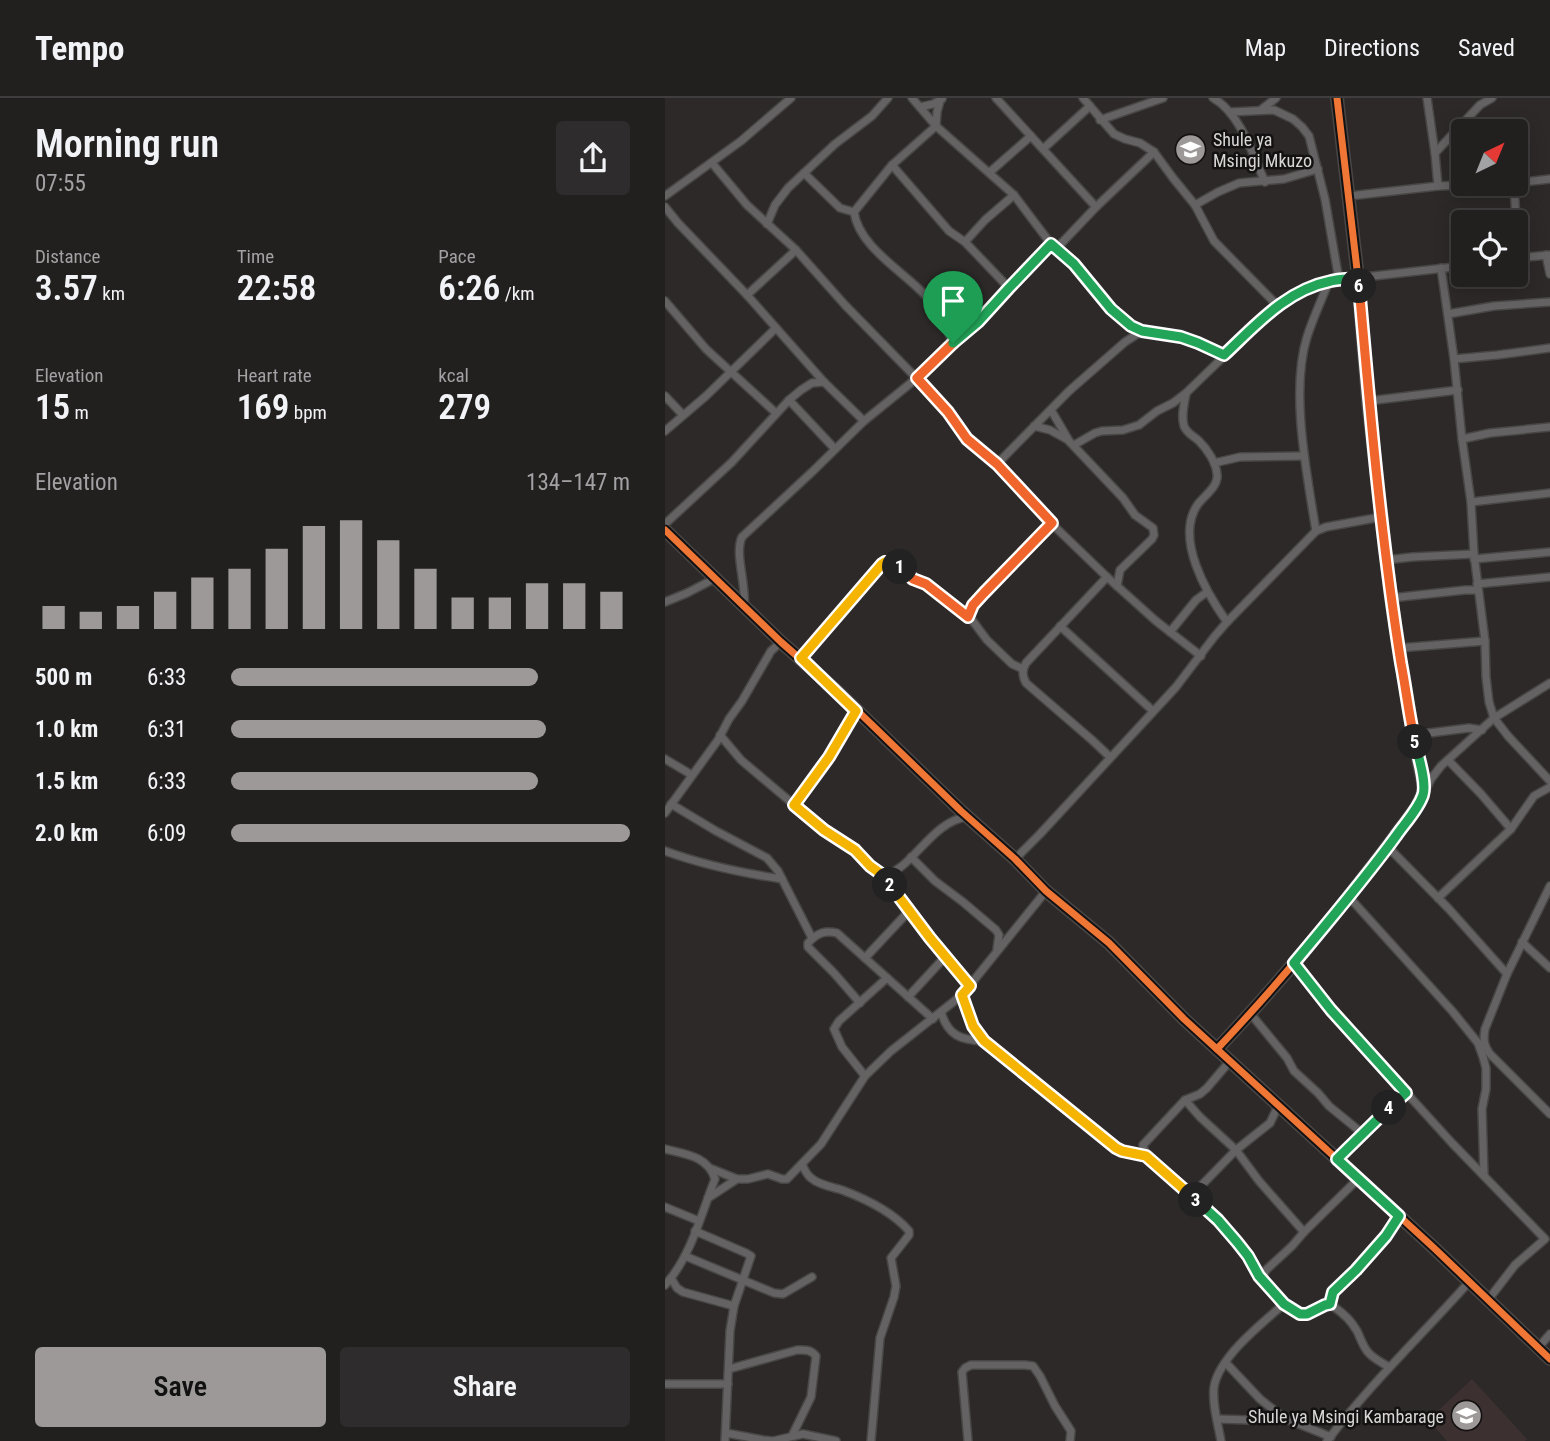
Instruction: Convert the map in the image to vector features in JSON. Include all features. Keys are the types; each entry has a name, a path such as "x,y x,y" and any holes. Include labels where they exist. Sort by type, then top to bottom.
{"street":[{"path":"665,196 758,128 791,98"},
{"path":"767,224 781,195 835,144 872,116 888,98"},
{"path":"912,98 936,126 1014,194 1053,247 1074,264 1111,309 1131,326 1142,331 1181,337 1224,355"},
{"path":"996,98 1096,207"},
{"path":"1083,98 1114,134 1140,143 1154,152 1195,205 1214,241 1277,305"},
{"path":"1100,120 1163,98"},
{"path":"1262,109 1276,98"},
{"path":"1337,98 1386,561 1413,735 1424,787 1422,796"},
{"path":"1427,98 1438,186"},
{"path":"1435,153 1481,105 1492,98"},
{"path":"920,107 941,99"},
{"path":"941,99 936,126 892,166 854,212 855,221 875,249 935,307 953,343"},
{"path":"1218,99 1231,112 1265,182"},
{"path":"1043,149 1090,106"},
{"path":"1231,112 1275,110 1302,127 1308,136 1325,199 1339,280"},
{"path":"990,172 1031,136"},
{"path":"744,607 746,595 740,540 864,421 917,378 978,322 1009,288 1154,152"},
{"path":"712,163 747,205 796,250 845,305 917,378 948,412 967,439 997,464 1107,577 1201,656"},
{"path":"892,166 949,231 965,242 1009,288"},
{"path":"1195,205 1239,183 1284,179 1318,169"},
{"path":"804,173 840,208 854,212"},
{"path":"1528,182 1550,179"},
{"path":"1349,196 1451,186"},
{"path":"965,242 1014,194"},
{"path":"665,207 824,382 864,421"},
{"path":"747,295 796,250"},
{"path":"1528,257 1548,255 1550,274"},
{"path":"1071,442 1102,431 1123,430 1139,425 1173,403 1277,305 1299,292 1329,281 1451,267"},
{"path":"1438,898 1511,829 1534,796 1550,784 1494,718 1489,702 1471,502 1441,268"},
{"path":"1315,531 1304,456 1301,370 1307,337 1329,281"},
{"path":"665,301 706,349 776,414"},
{"path":"1448,314 1493,306 1550,302"},
{"path":"1131,326 1132,336"},
{"path":"665,431 776,328"},
{"path":"997,464 1069,391 1132,336 1142,331"},
{"path":"1454,359 1550,348"},
{"path":"665,524 732,462 789,400 812,383 824,382"},
{"path":"1368,401 1458,390"},
{"path":"1186,393 1184,427 1200,442 1218,477 1192,515 1189,526 1190,543 1207,592 1227,622"},
{"path":"665,396 683,415"},
{"path":"789,400 835,449"},
{"path":"1051,410 1071,442 1123,498 1135,515 1154,531 1152,539 1120,570 1117,586"},
{"path":"1034,426 1050,430 1071,442"},
{"path":"1462,439 1490,433 1550,427"},
{"path":"1213,463 1240,457 1304,456"},
{"path":"1471,502 1550,493"},
{"path":"1015,859 1153,711 1227,622 1315,531 1381,517"},
{"path":"968,617 973,605 1052,523"},
{"path":"665,530 967,817 1015,859 1046,891 1109,943 1184,1019 1279,1104 1550,1359"},
{"path":"1386,561 1412,557 1474,557 1550,552"},
{"path":"801,658 884,562 899,566 913,579 926,584 975,622 984,636 1012,664 1023,669"},
{"path":"1107,577 1026,663 1023,676 1026,683 1110,757"},
{"path":"1391,598 1550,577"},
{"path":"665,602 715,579"},
{"path":"1170,632 1196,600 1207,592"},
{"path":"1060,626 1153,711"},
{"path":"1399,648 1485,641"},
{"path":"781,642 771,651 720,735 667,808 767,858 782,879 812,938"},
{"path":"1217,1049 1349,897 1416,808 1431,779 1448,760 1494,718 1550,683"},
{"path":"794,805 829,757 856,711"},
{"path":"1413,735 1469,728 1482,730"},
{"path":"720,735 734,754 824,830 855,850 884,876 970,986"},
{"path":"665,759 692,775"},
{"path":"1448,760 1511,829"},
{"path":"884,876 906,863 931,837 950,823 967,817"},
{"path":"1388,847 1507,974"},
{"path":"665,851 735,872 782,879"},
{"path":"911,857 935,881 996,930 999,936 997,951"},
{"path":"1550,886 1507,974 1485,1029 1484,1046 1550,1114"},
{"path":"665,1149 694,1157 712,1169 737,1179 768,1174 787,1179 821,1144 865,1076 891,1051 962,995 1046,891"},
{"path":"1349,897 1453,1012 1478,1044 1486,1068 1482,1109 1484,1175"},
{"path":"865,958 909,911"},
{"path":"860,1003 808,947 812,938 828,931 837,933 933,1019"},
{"path":"1522,942 1550,968"},
{"path":"908,997 945,957"},
{"path":"1294,963 1331,1010 1406,1093 1547,1236 1515,1265 1488,1300"},
{"path":"865,1076 842,1047 834,1029 839,1021 887,978"},
{"path":"962,995 973,1026 984,1041 1116,1148 1146,1156 1218,1220 1248,1256 1259,1276 1284,1304 1300,1314 1307,1314 1330,1304"},
{"path":"941,1013 943,1022 956,1036 984,1041"},
{"path":"1250,1013 1287,1058 1294,1071 1329,1106 1362,1133"},
{"path":"1130,1153 1143,1145 1185,1100 1207,1088 1230,1061"},
{"path":"1337,1159 1406,1093"},
{"path":"1185,1100 1236,1150 1304,1232"},
{"path":"1191,1196 1236,1150 1270,1122 1279,1104"},
{"path":"1143,1145 1146,1156"},
{"path":"802,1164 811,1178 868,1201 909,1231 909,1235 891,1258 896,1286 880,1338 871,1441"},
{"path":"665,1285 685,1256 715,1179 712,1169"},
{"path":"707,1198 737,1179"},
{"path":"1263,1279 1267,1269 1357,1179"},
{"path":"665,1206 699,1221"},
{"path":"1330,1304 1333,1292 1386,1236 1399,1216"},
{"path":"695,1231 749,1254 750,1259 741,1280 730,1331 726,1437 773,1441 803,1434 836,1441"},
{"path":"685,1256 774,1293 783,1294 812,1278"},
{"path":"671,1279 683,1292 734,1306"},
{"path":"1226,1363 1260,1399 1284,1418 1329,1439 1388,1367 1469,1282"},
{"path":"1221,1441 1214,1388 1218,1375 1237,1348 1284,1304"},
{"path":"1330,1304 1353,1324 1361,1341 1374,1358 1388,1367"},
{"path":"1538,1348 1550,1334"},
{"path":"729,1369 797,1350 812,1351 816,1356 811,1397 792,1436"},
{"path":"968,1441 962,1373 965,1368 971,1365 1025,1365 1033,1366 1040,1376 1071,1431 1070,1441"},
{"path":"665,1384 728,1384"},
{"path":"1217,1419 1284,1418"}],"shaded area":[{"path":"1472,1379 1527,1439 1525,1441 1447,1441 1428,1420"}],"cycle path":[{"path":"1217,1049 1345,902 1416,808 1424,787 1391,598 1337,98"},
{"path":"665,530 1046,891 1109,943 1184,1019 1434,1248 1550,1359"}],"place":[{"name":"Shule ya Msingi Mkuzo","path":"1190,149"},
{"name":"Shule ya Msingi Kambarage","path":"1467,1416"}],"route":[{"path":"1051,244 1074,264 1111,309 1131,326 1142,331 1181,337 1224,355 1277,305 1299,292 1329,281 1358,278 1368,401 1392,607 1424,787 1416,808 1388,847 1294,963 1331,1010 1406,1093 1337,1159 1399,1216 1386,1236 1333,1292 1330,1304 1307,1314 1300,1314 1284,1304 1259,1276 1248,1256 1218,1220 1146,1156 1116,1148 984,1041 973,1026 962,995 970,986 884,876 855,850 824,830 794,805 841,739 856,711 801,658 868,579 884,562 899,566 915,581 926,584 968,617 973,605 1052,523 997,464 967,439 948,412 917,378 953,343 978,322 1051,244"}]}
